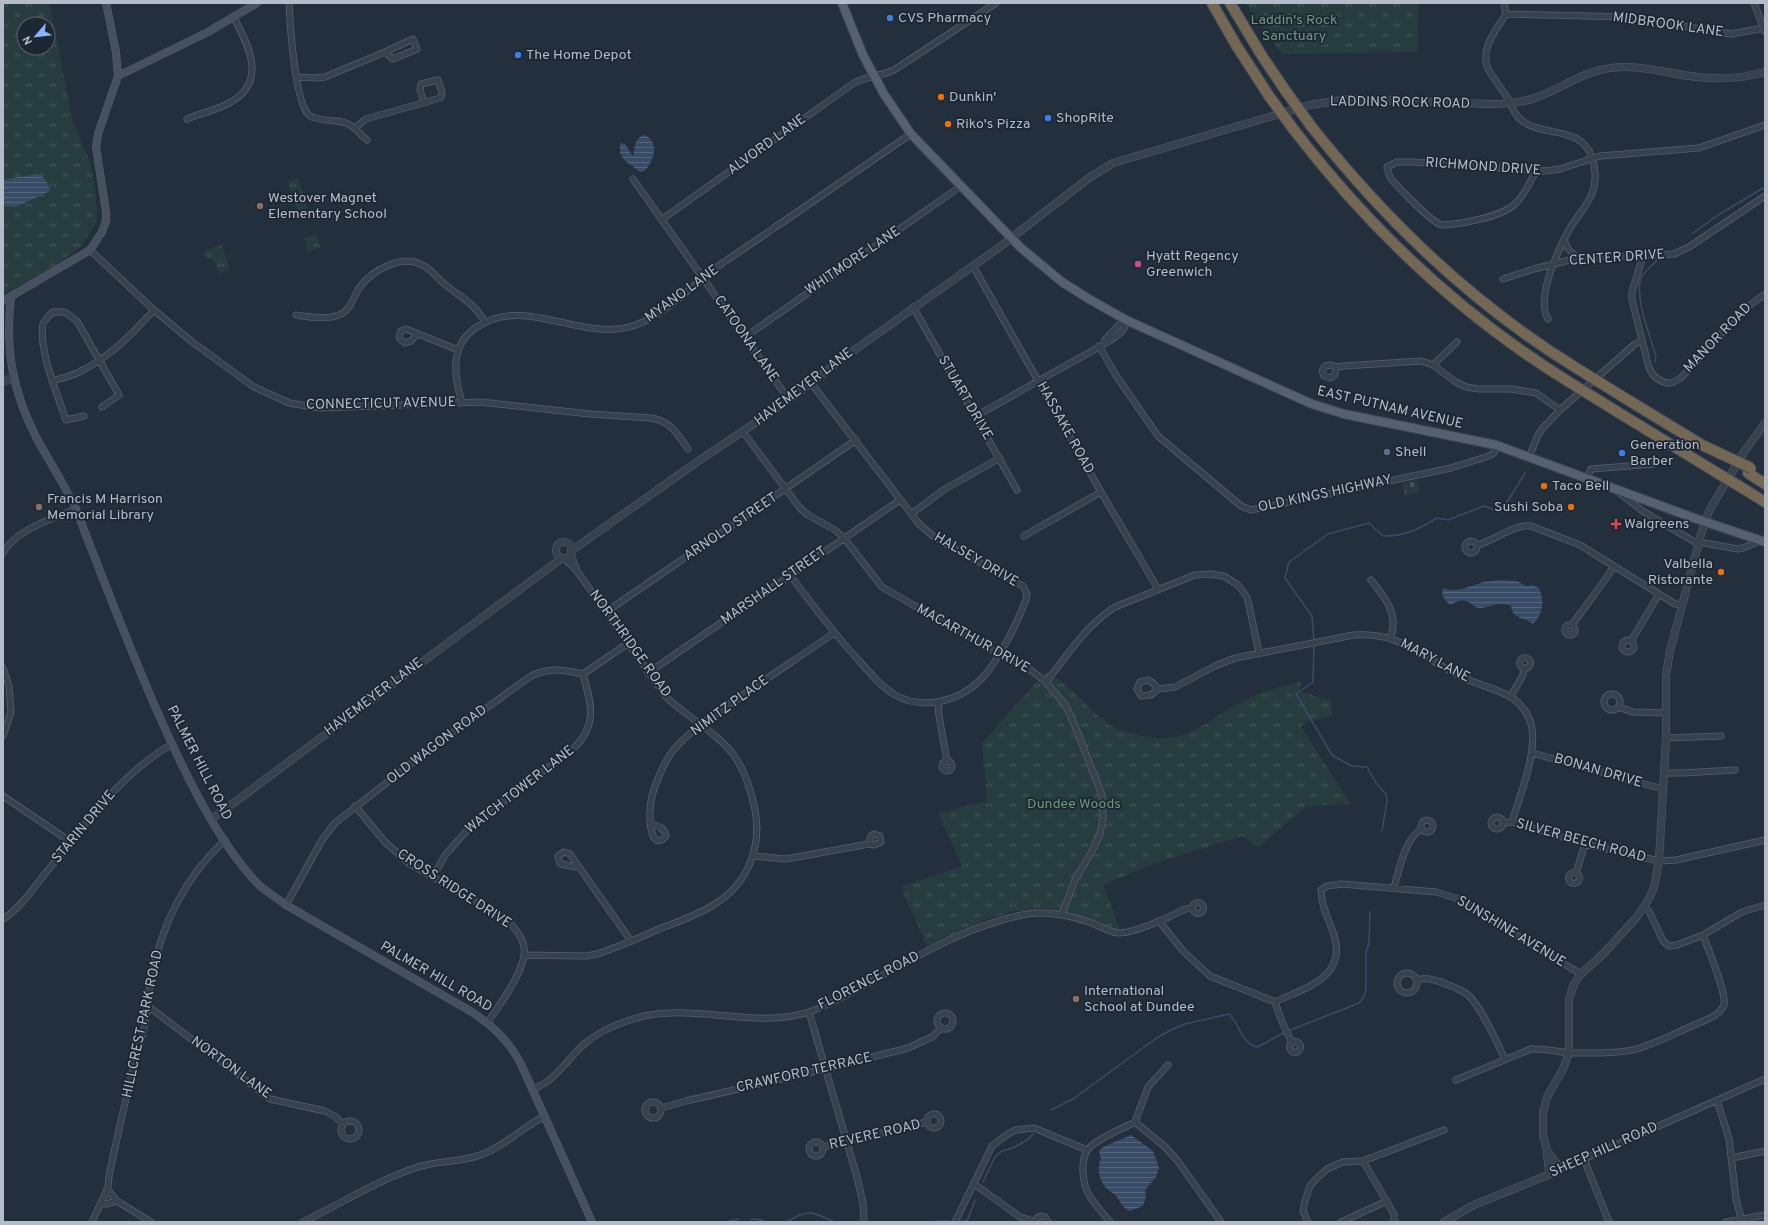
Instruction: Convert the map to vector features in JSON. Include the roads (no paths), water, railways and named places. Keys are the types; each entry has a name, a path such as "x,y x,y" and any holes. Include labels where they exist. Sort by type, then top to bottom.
{"highway":[{"path":"1208,3 1226,28"},
{"path":"1212,3 1269,96 1294,130 1352,199 1420,268 1494,330 1569,382 1765,502"},
{"path":"1230,3 1255,45 1311,126 1366,192 1434,260 1508,321 1578,369 1702,445 1749,470 1765,476"},
{"path":"1749,470 1765,484"}],"main road":[{"path":"3,301 90,250 97,241 106,221 103,186 96,147 98,134 118,76 116,52 106,3"},
{"path":"118,76 165,54 234,18 257,3"},
{"name":"EAST PUTNAM AVENUE","path":"842,3 863,55 884,94 911,134 1020,247 1062,282 1089,299 1126,320 1312,404 1344,414 1496,445 1705,522 1763,541"},
{"name":"PALMER HILL ROAD","path":"11,297 8,338 13,377 28,421 76,509 124,636 172,744 194,788 225,840 240,862 260,885 286,905 488,1022 513,1049 533,1089 592,1222"}],"street":[{"path":"289,3 293,52 303,106 310,115 346,123 355,128 368,140"},
{"name":"ALVORD LANE","path":"661,220 859,80 894,70 996,3"},
{"path":"1504,3 1506,14 1487,47 1485,61 1488,70 1518,117 1525,122 1579,139 1586,146 1592,158 1595,172 1593,190 1564,240 1554,263 1545,295 1546,313 1548,319"},
{"path":"1754,3 1764,30"},
{"name":"MIDBROOK LANE","path":"1506,14 1628,17 1730,34 1764,30"},
{"path":"187,119 230,103 244,94 250,81 252,70 251,58 245,39 234,18"},
{"path":"297,77 324,77 413,39 417,49 393,59 385,52"},
{"name":"LADDINS ROCK ROAD","path":"1011,238 1089,178 1113,163 1310,105 1349,99 1510,104 1535,98 1585,74 1614,67 1649,69 1708,78 1736,78 1765,72"},
{"path":"355,128 366,120 441,97 442,92 438,80 421,84 420,90 424,102"},
{"name":"RICHMOND DRIVE","path":"1536,171 1521,197 1510,208 1491,216 1442,225 1438,224 1430,217 1390,178 1387,168 1397,162 1414,162 1536,171 1553,170 1600,156 1699,148 1765,125"},
{"name":"MYANO LANE","path":"462,403 454,367 458,350 470,332 485,322 509,315 520,315 594,329 619,329 634,326 649,319 709,274 911,134"},
{"name":"CATOONA LANE","path":"633,179 789,400"},
{"name":"WHITMORE LANE","path":"745,336 962,186"},
{"name":"CENTER DRIVE","path":"1504,279 1554,263 1578,258 1674,254 1765,196"},
{"name":"HAVEMEYER LANE","path":"212,819 538,576 697,462 789,400 913,307 1011,238"},
{"path":"1564,240 1569,250 1578,258"},
{"name":"CONNECTICUT AVENUE","path":"90,250 176,330 264,393 289,403 320,408 480,402 661,420 668,424 688,449"},
{"path":"1529,456 1538,435 1560,410 1635,344 1642,340 1632,292 1644,256"},
{"path":"296,315 327,317 339,315 349,308 359,288 366,279 380,269 410,262 417,262 426,267 441,281 472,304 478,310 485,322"},
{"name":"HASSAKE ROAD","path":"972,266 1158,589"},
{"name":"MANOR ROAD","path":"1642,340 1650,371 1664,382 1676,382 1690,369 1742,311 1765,294"},
{"name":"STUART DRIVE","path":"913,307 1017,490"},
{"path":"52,381 80,372 100,360 122,343 154,310"},
{"path":"84,416 66,420 52,381 42,339 43,322 53,312 65,312 77,321 119,395 102,407"},
{"path":"976,416 1099,346 1119,325 1126,320"},
{"path":"417,334 458,350"},
{"path":"1433,365 1457,342"},
{"name":"OLD KINGS HIGHWAY","path":"1099,346 1117,377 1158,436 1241,506 1251,510 1456,466 1489,456 1494,453 1496,445"},
{"path":"1336,367 1415,360 1426,362 1466,387 1479,389 1510,389 1536,393 1560,410"},
{"path":"3,382 13,377"},
{"name":"HALSEY DRIVE","path":"790,575 834,633 881,685 894,695 908,701 923,703 938,702 965,692 979,682 999,654 1026,600 1026,591 1023,586 933,536 911,514 811,383"},
{"path":"1555,1172 1547,1151 1542,1119 1545,1104 1563,1069 1569,1053 1569,999 1574,984 1581,974 1616,941 1644,907 1654,888 1659,861 1666,738 1666,670 1705,522 1725,483 1750,443 1765,423"},
{"name":"MACARTHUR DRIVE","path":"743,432 800,508 808,515 835,530 844,538 882,587 999,654 1024,665 1046,682 1066,706 1102,795 1103,817 1100,834 1075,880 1062,914"},
{"name":"ARNOLD STREET","path":"606,612 856,440"},
{"path":"911,514 945,490 1000,458"},
{"path":"1587,478 1591,469 1654,464"},
{"path":"1611,487 1644,512 1686,538 1699,543 1738,549 1763,541"},
{"path":"1024,536 1101,492"},
{"name":"MARSHALL STREET","path":"648,673 900,500"},
{"path":"3,553 10,542 40,523 76,509"},
{"path":"1477,545 1517,528 1531,526 1580,545 1675,604 1682,605"},
{"name":"HAVEMEYER LANE","path":"566,543 596,535"},
{"path":"566,543 570,546 567,555 557,554 556,550 559,544 566,543"},
{"name":"HAVEMEYER LANE","path":"538,576 556,550"},
{"name":"NORTHRIDGE ROAD","path":"524,955 586,956 611,949 684,919 715,904 735,887 741,879 754,856 757,836 756,819 748,782 733,754 707,728 679,710 666,697 627,644 567,555"},
{"path":"1572,625 1588,601 1598,592 1614,566"},
{"path":"1046,682 1092,624 1103,614 1115,607 1195,575 1210,574 1224,576 1238,584 1246,597 1250,610 1258,653"},
{"path":"1371,580 1385,597 1391,609 1394,630 1390,638"},
{"path":"1631,641 1659,594"},
{"name":"NIMITZ PLACE","path":"651,824 650,803 664,765 677,745 701,724 834,633"},
{"name":"MARY LANE","path":"1158,689 1175,687 1225,662 1258,653 1363,634 1390,638 1407,645 1462,678 1511,696 1523,708 1530,721 1534,745 1512,822"},
{"path":"583,674 627,644"},
{"path":"3,668 9,686 11,712 3,736"},
{"path":"1511,696 1523,675 1524,668"},
{"name":"OLD WAGON ROAD","path":"286,905 328,831 335,822 355,806 441,740 531,676 544,670 556,669 583,674"},
{"name":"WATCH TOWER LANE","path":"433,876 449,850 471,826 575,747 583,739 591,720 591,708 583,674"},
{"path":"938,702 947,761"},
{"path":"1618,707 1633,712 1666,713"},
{"path":"1666,738 1721,736"},
{"name":"STARIN DRIVE","path":"3,919 10,914 32,890 117,787 152,756 172,744"},
{"name":"BONAN DRIVE","path":"1532,753 1663,789"},
{"path":"1664,773 1735,770"},
{"path":"3,796 71,842"},
{"name":"CROSS RIDGE DRIVE","path":"355,806 385,842 410,864 433,876 511,923 520,938 524,955"},
{"name":"SILVER BEECH ROAD","path":"1503,823 1512,822 1585,844 1659,861 1676,860 1765,840"},
{"path":"1394,887 1407,846 1414,834 1421,829"},
{"name":"HILLCREST PARK ROAD","path":"92,1222 102,1204 107,1189 130,1080 143,1033 154,966 172,910 198,869 225,840"},
{"path":"754,856 786,859 869,844"},
{"path":"1576,873 1585,844"},
{"path":"577,867 631,940"},
{"name":"SUNSHINE AVENUE","path":"1275,1002 1322,980 1335,962 1337,949 1321,899 1321,890 1330,885 1342,884 1394,887 1436,892 1462,900 1519,937 1581,974"},
{"path":"1644,907 1649,911 1663,941 1669,946 1677,945 1703,935 1742,912 1765,905"},
{"name":"FLORENCE ROAD","path":"533,1089 554,1077 582,1046 590,1040 616,1025 633,1019 666,1013 781,1018 809,1012 832,1003 954,938 996,922 1024,914 1062,914 1118,933 1137,929 1185,909 1193,908"},
{"path":"1159,920 1183,951 1210,976 1275,1002 1286,1032 1292,1043"},
{"path":"1456,1080 1531,1049 1544,1048 1569,1053 1624,1051 1639,1048 1654,1043 1717,1013 1724,1005 1723,996 1703,935"},
{"path":"488,1022 514,981 524,955"},
{"path":"1416,980 1421,979 1442,982 1469,996 1477,1006 1506,1059"},
{"name":"NORTON LANE","path":"148,1006 270,1099 325,1111 336,1117 343,1124"},
{"path":"809,1012 857,1177 863,1203 864,1222"},
{"name":"CRAWFORD TERRACE","path":"661,1108 686,1100 825,1069 908,1048 932,1037 940,1028"},
{"path":"1110,1222 1089,1194 1084,1183 1083,1164 1087,1150 1095,1143 1135,1122 1148,1087 1168,1065"},
{"name":"SHEEP HILL ROAD","path":"1444,1222 1474,1205 1555,1172 1765,1079"},
{"path":"1717,1100 1726,1126 1732,1158 1736,1199 1742,1221"},
{"path":"303,1222 391,1177 412,1168 471,1158 495,1150 511,1140 526,1126 545,1116"},
{"name":"REVERE ROAD","path":"823,1147 927,1122"},
{"path":"1135,1122 1164,1146 1177,1160 1221,1222"},
{"path":"955,1222 992,1146 1004,1136 1015,1130 1034,1128 1087,1150"},
{"path":"1308,1222 1304,1211 1305,1201 1310,1186 1317,1178 1328,1170 1343,1162 1363,1161 1444,1130"},
{"path":"1732,1158 1765,1150"},
{"path":"1547,1151 1555,1172"},
{"path":"1584,1159 1609,1222"},
{"path":"1363,1161 1394,1214 1394,1222"},
{"path":"974,1184 1020,1217 1035,1222 1037,1218 1041,1216 1045,1217 1048,1222"},
{"path":"107,1189 117,1201 150,1222"},
{"path":"102,1204 117,1201"},
{"path":"1341,1222 1387,1201"},
{"path":"1726,1222 1742,1221 1765,1215"}],"water":[{"path":"643,135 649,137 652,141 654,152 653,158 647,168 643,172 640,172 624,160 620,153 620,143 625,144 633,156 636,141"},
{"path":"37,174 46,181 50,191 16,207 7,206 3,202 3,180"},
{"path":"1499,580 1517,581 1526,586 1532,585 1539,588 1542,597 1542,607 1539,616 1533,624 1516,616 1511,606 1499,604 1477,608 1466,601 1457,602 1450,605 1442,594 1443,588 1457,590 1482,582"},
{"path":"1131,1135 1153,1151 1159,1168 1156,1177 1145,1190 1146,1196 1143,1206 1130,1211 1123,1207 1116,1196 1106,1188 1102,1182 1099,1174 1101,1159 1099,1151 1103,1147"}],"waterway":[{"path":"1693,233 1718,215 1765,187"},
{"path":"1655,362 1656,356 1643,316 1640,284 1642,276 1657,260"},
{"path":"1314,641 1312,616 1285,578 1289,562 1328,534 1369,523 1383,536 1391,536 1411,532 1437,518 1448,520 1484,506 1495,510 1503,509 1525,473"},
{"path":"1314,644 1313,682 1296,694 1332,755 1351,766 1367,767 1376,783 1386,794 1387,801 1382,831"},
{"path":"1288,1031 1359,1003 1363,998 1366,990 1366,952 1369,943 1370,912"},
{"path":"1051,1110 1073,1099 1158,1037 1185,1024 1229,1014 1244,1038 1248,1042 1258,1047 1285,1032"},
{"path":"983,1182 995,1157 1002,1151 1013,1148 1027,1140 1033,1134"},
{"path":"961,1221 967,1221 975,1200"},
{"path":"786,1222 805,1213 815,1214 834,1222"},
{"path":"726,1222 738,1219"},
{"path":"751,1219 765,1222"},
{"path":"925,1222 948,1221"}],"place":[{"name":"CVS Pharmacy","path":"890,18"},
{"name":"The Home Depot","path":"518,55"},
{"name":"Dunkin'","path":"941,97"},
{"name":"ShopRite","path":"1048,118"},
{"name":"Riko's Pizza","path":"948,124"},
{"name":"Westover Magnet Elementary School","path":"260,206"},
{"name":"Hyatt Regency Greenwich","path":"1138,264"},
{"name":"Shell","path":"1387,452"},
{"name":"Generation Barber","path":"1622,453"},
{"name":"Taco Bell","path":"1544,486"},
{"name":"Francis M Harrison Memorial Library","path":"39,507"},
{"name":"Sushi Soba","path":"1571,507"},
{"name":"Walgreens","path":"1616,524"},
{"name":"Valbella Ristorante","path":"1721,572"},
{"name":"International School at Dundee","path":"1076,999"}],"park label":[{"name":"Laddin's Rock Sanctuary","path":"1294,28"},
{"name":"Dundee Woods","path":"1074,804"}]}
